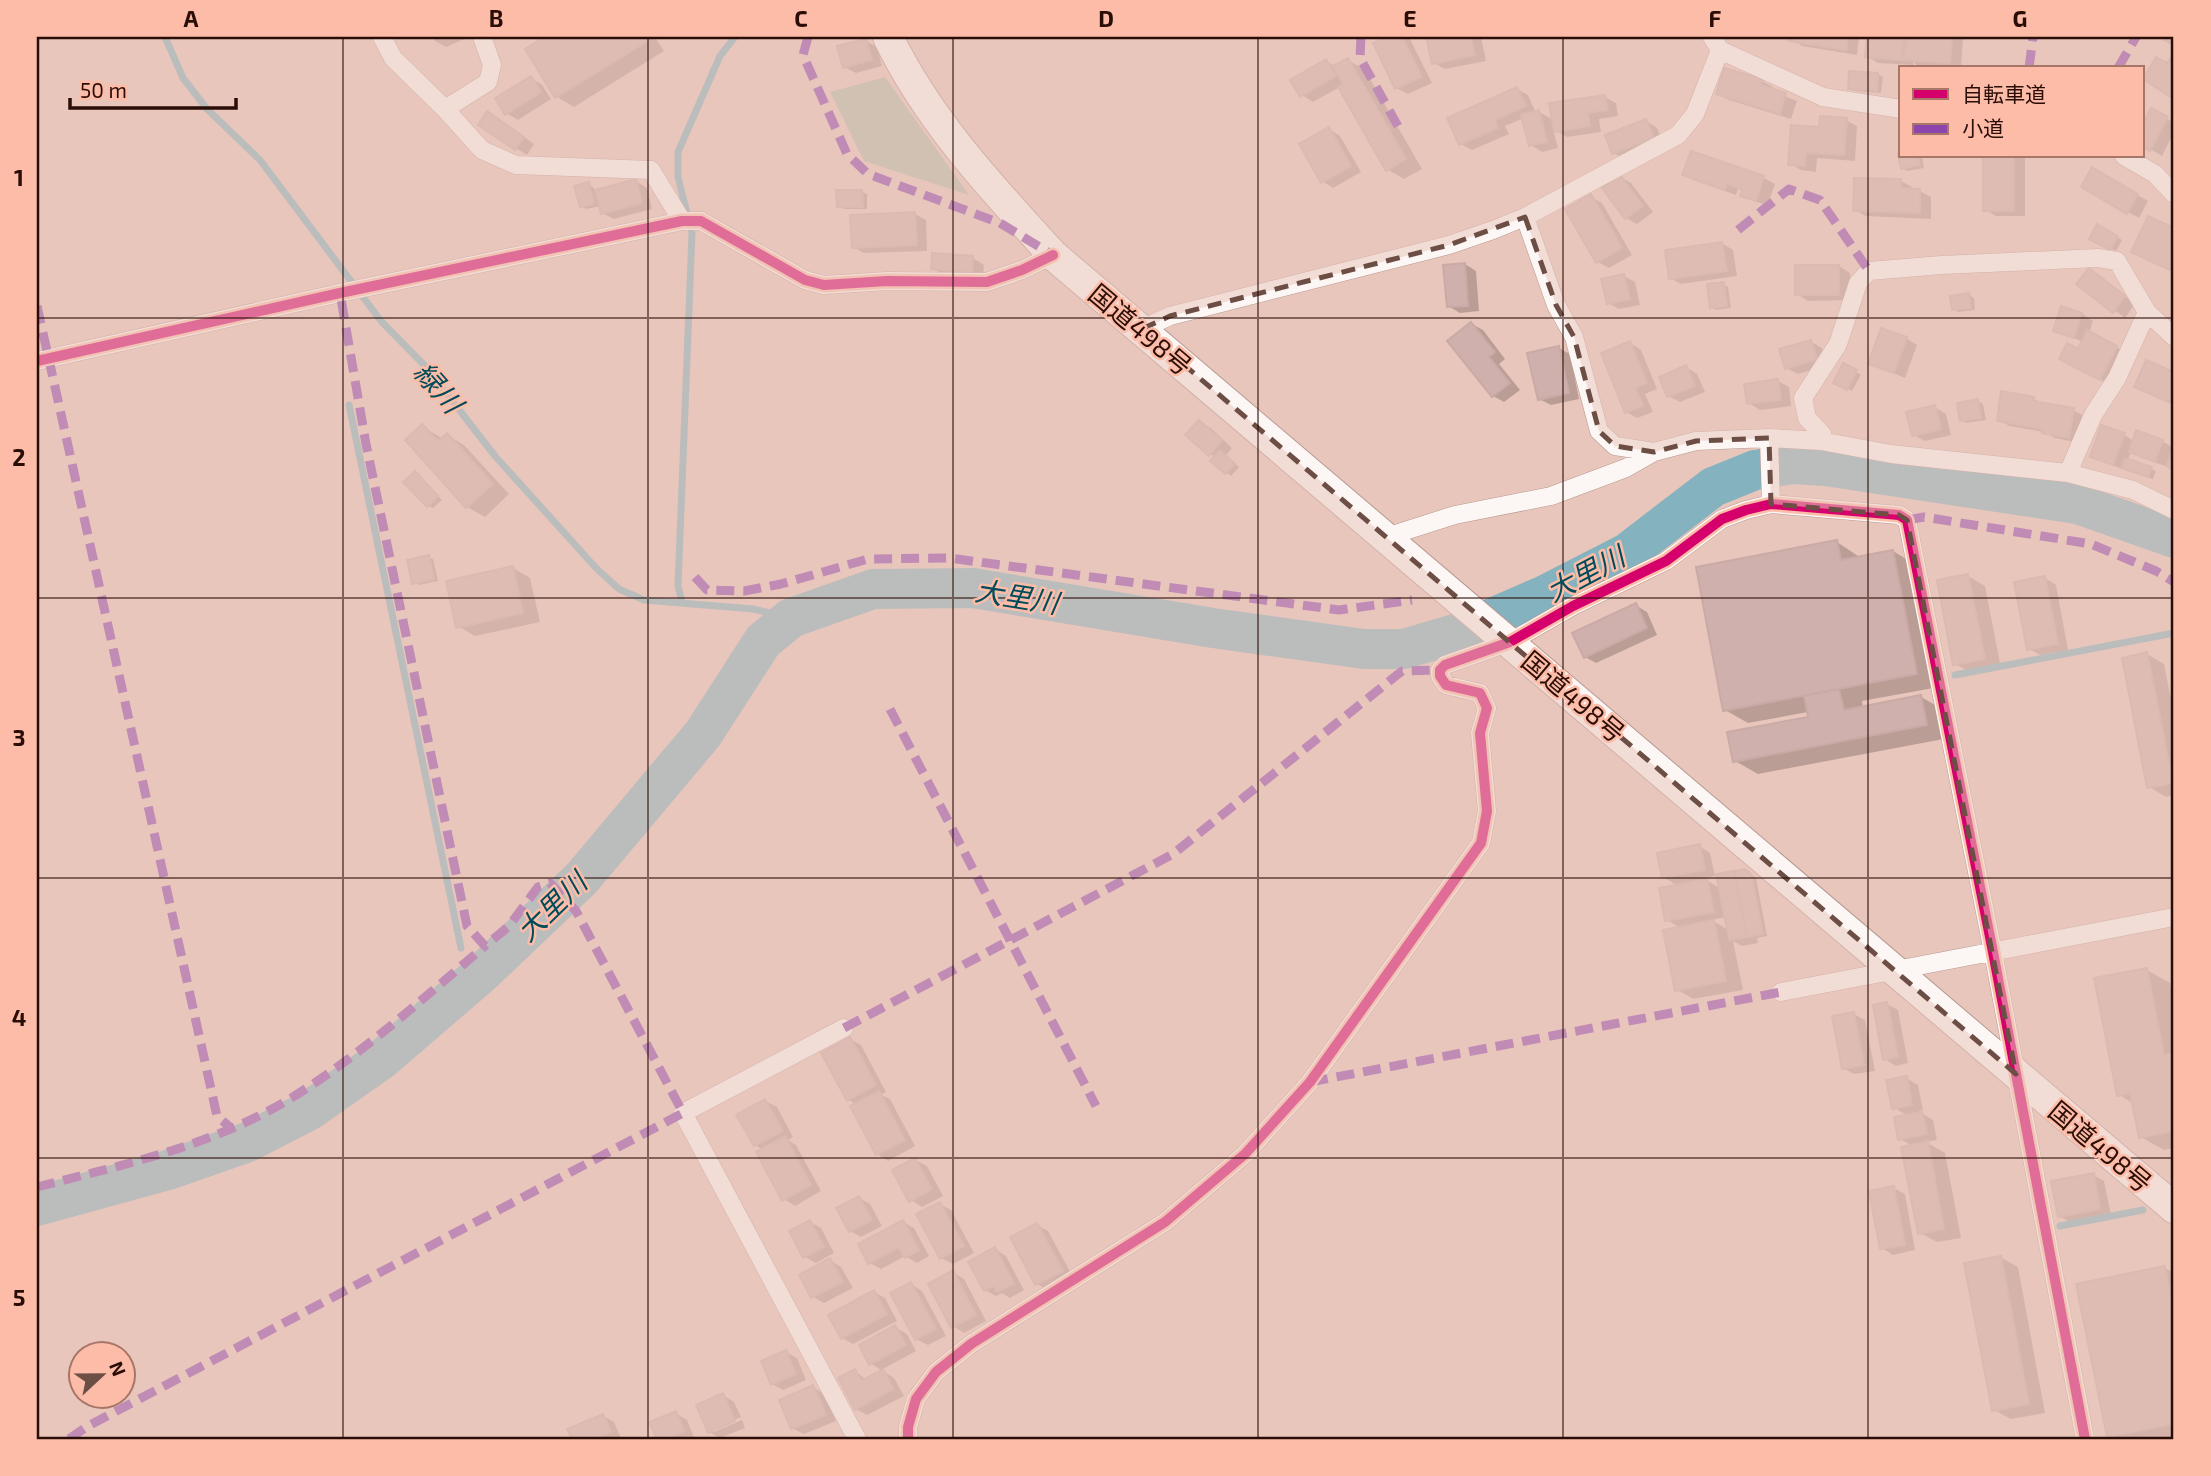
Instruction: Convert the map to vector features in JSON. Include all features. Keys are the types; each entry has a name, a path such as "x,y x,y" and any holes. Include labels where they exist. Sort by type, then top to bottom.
{"highway":[{"name":"国道498号","path":"888,37 903,68 948,134 1053,255 2174,1208"}],"street":[{"path":"382,37 393,58 482,150 516,165 651,170 682,221"},
{"path":"445,109 488,82 492,65 482,37"},
{"path":"1142,329 1170,316 1449,245 1525,217 1678,135 1696,114 1716,44 1823,97 1899,109"},
{"path":"2127,158 2155,174 2174,194"},
{"path":"1525,217 1556,305 1574,337 1599,431 1615,446 1654,452"},
{"path":"37,361 340,293 682,221 701,221 804,280 824,285 887,281 987,282 1022,270 1053,255"},
{"path":"1821,441 1822,434 1807,418 1803,398 1838,344 1858,283 1869,271 2098,258 2117,261 2147,312 2174,337"},
{"path":"2068,472 2093,415 2117,378 2147,312"},
{"path":"1769,438 1771,504"},
{"path":"1386,537 1455,515 1551,496 1626,468 1654,452 1696,441 1769,438 1821,441 1891,454 2068,472 2133,490 2174,509"},
{"path":"908,1439 908,1427 916,1399 936,1373 971,1344 1165,1222 1245,1154 1310,1082 1481,844 1488,811 1480,733 1487,708 1480,694 1446,685 1440,676 1440,670 1445,664 1510,642 1573,606 1666,561 1722,519 1771,504 1899,515 1908,520 2085,1439"},
{"path":"1781,992 2174,917"},
{"path":"844,1028 683,1112 857,1439"}],"highlighted area":[{"path":"1525,217 1556,305 1574,337 1599,431 1615,446 1654,452 1696,441 1769,438 1771,504 1899,515 1907,520 2016,1074 1142,329 1170,316 1449,245"}],"green space":[{"path":"885,77 969,195 864,161 830,92"}],"building":[{"path":"544,37 646,37 648,41 555,98 525,49"},
{"path":"1386,37 1402,37 1422,77 1395,89 1373,43"},
{"path":"1426,37 1471,37 1475,55 1432,64"},
{"path":"1790,37 1848,37 1846,50 1789,41"},
{"path":"1867,37 1903,37 1902,60 1865,57"},
{"path":"1906,37 1952,37 1950,63 1904,60"},
{"path":"2166,37 2174,37 2174,45 2164,40"},
{"path":"866,39 872,60 843,68 837,46"},
{"path":"2172,56 2174,58 2172,98 2144,80 2156,57 2167,63"},
{"path":"1348,58 1406,159 1386,171 1338,87 1343,84 1333,66"},
{"path":"1326,59 1336,76 1300,97 1290,80"},
{"path":"1724,68 1763,79 1761,85 1786,93 1780,114 1716,94"},
{"path":"1849,71 1878,73 1877,91 1848,89"},
{"path":"531,76 541,92 505,115 495,98"},
{"path":"1517,87 1526,106 1495,120 1498,128 1459,145 1447,118"},
{"path":"1605,95 1608,110 1588,113 1590,126 1554,132 1549,103"},
{"path":"2151,108 2168,117 2150,151 2144,148 2144,121"},
{"path":"1539,110 1547,142 1529,146 1521,115"},
{"path":"487,111 524,137 515,150 478,125"},
{"path":"1820,116 1847,118 1844,155 1806,153 1805,166 1788,165 1791,125 1819,127"},
{"path":"1646,119 1654,138 1612,154 1605,135"},
{"path":"1329,127 1351,166 1321,183 1299,144"},
{"path":"1691,151 1764,176 1756,201 1740,196 1742,189 1727,184 1725,190 1682,175"},
{"path":"1898,154 1899,158 1918,158 1920,165 1901,169"},
{"path":"1983,158 2014,158 2014,211 1983,211"},
{"path":"2092,167 2138,194 2127,214 2081,187"},
{"path":"1620,175 1643,206 1625,219 1602,188"},
{"path":"1854,178 1901,179 1901,188 1920,189 1920,213 1853,211"},
{"path":"636,179 642,203 601,214 595,190"},
{"path":"589,182 594,204 580,207 574,186"},
{"path":"836,190 862,190 863,207 837,207"},
{"path":"1591,194 1622,248 1596,263 1565,209"},
{"path":"915,212 917,245 852,248 850,215"},
{"path":"2148,216 2174,228 2171,240 2174,241 2174,272 2131,252"},
{"path":"2097,224 2118,236 2110,250 2089,239"},
{"path":"1722,242 1727,271 1669,279 1665,250"},
{"path":"932,253 973,256 972,272 931,269"},
{"path":"1465,263 1468,306 1447,307 1443,265"},
{"path":"1795,265 1839,265 1839,295 1795,295"},
{"path":"2089,268 2125,296 2113,313 2076,284"},
{"path":"1624,274 1630,299 1607,304 1601,279"},
{"path":"1724,282 1727,306 1710,308 1707,284"},
{"path":"1969,293 1971,308 1952,310 1950,296"},
{"path":"2061,306 2082,313 2074,338 2053,331"},
{"path":"1471,322 1495,352 1489,357 1510,383 1492,397 1447,341"},
{"path":"1881,328 1907,337 1894,373 1868,364"},
{"path":"2087,330 2117,346 2100,380 2059,359 2067,343 2078,349"},
{"path":"1811,340 1817,359 1785,369 1779,349"},
{"path":"1630,341 1647,383 1635,388 1643,406 1625,413 1601,353"},
{"path":"1559,346 1569,393 1538,400 1527,353"},
{"path":"2146,360 2174,372 2174,390 2169,402 2134,387"},
{"path":"1843,363 1857,370 1847,390 1833,383"},
{"path":"1686,365 1695,386 1667,397 1659,377"},
{"path":"1778,379 1781,400 1747,404 1744,384"},
{"path":"2001,391 2034,397 2033,401 2074,408 2069,438 2042,433 2042,429 1997,421"},
{"path":"1978,399 1981,418 1960,421 1957,403"},
{"path":"1935,405 1941,429 1912,436 1906,412"},
{"path":"1199,420 1222,440 1209,456 1185,435"},
{"path":"422,424 438,441 447,433 493,484 466,508 405,440"},
{"path":"2101,425 2125,433 2113,465 2090,457"},
{"path":"2136,430 2163,440 2155,462 2129,452"},
{"path":"2174,446 2174,470 2166,466"},
{"path":"1220,450 1235,464 1225,474 1210,461"},
{"path":"2125,458 2152,467 2148,477 2121,468"},
{"path":"415,471 438,496 427,507 403,482"},
{"path":"1837,540 1841,560 1893,550 1917,674 1723,711 1696,567"},
{"path":"429,555 434,579 412,584 407,560"},
{"path":"513,566 523,613 456,628 446,581"},
{"path":"1968,574 1985,659 1953,665 1937,580"},
{"path":"2045,576 2058,644 2027,650 2014,582"},
{"path":"1636,603 1647,628 1584,658 1572,633"},
{"path":"2147,652 2173,783 2147,788 2122,658"},
{"path":"1839,689 1844,710 1921,695 1927,725 1733,762 1727,732 1808,717 1804,696"},
{"path":"1700,844 1705,870 1662,878 1657,853"},
{"path":"1745,869 1751,874 1763,934 1747,937 1734,871"},
{"path":"1734,871 1747,937 1729,940 1716,874"},
{"path":"1707,879 1714,912 1665,921 1659,888"},
{"path":"1714,920 1726,981 1675,991 1663,930"},
{"path":"2147,968 2164,1055 2174,1053 2174,1131 2139,1138 2130,1093 2117,1096 2094,978"},
{"path":"1887,1002 1898,1057 1883,1060 1873,1005"},
{"path":"1854,1012 1864,1065 1842,1069 1832,1016"},
{"path":"850,1037 876,1085 847,1101 821,1053"},
{"path":"1907,1076 1912,1105 1892,1109 1886,1080"},
{"path":"879,1091 905,1140 876,1155 850,1106"},
{"path":"765,1099 783,1131 754,1146 736,1115"},
{"path":"1922,1112 1927,1134 1898,1140 1894,1117"},
{"path":"785,1136 811,1185 782,1201 756,1152"},
{"path":"1928,1141 1944,1229 1918,1234 1901,1147"},
{"path":"915,1158 932,1189 909,1202 892,1170"},
{"path":"2094,1173 2100,1209 2058,1217 2051,1181"},
{"path":"1894,1186 1905,1245 1880,1249 1869,1191"},
{"path":"859,1196 872,1220 849,1232 836,1208"},
{"path":"940,1202 964,1246 940,1259 916,1214"},
{"path":"810,1220 824,1247 803,1258 789,1231"},
{"path":"903,1220 919,1250 905,1258 899,1247 868,1264 858,1244"},
{"path":"1037,1223 1063,1271 1035,1285 1010,1237"},
{"path":"995,1247 1014,1284 997,1292 994,1286 984,1291 968,1262"},
{"path":"2001,1256 2029,1404 1992,1411 1964,1263"},
{"path":"830,1258 843,1282 811,1298 799,1275"},
{"path":"2165,1266 2174,1313 2174,1424 2107,1437 2076,1284"},
{"path":"953,1270 976,1315 951,1328 928,1284"},
{"path":"911,1282 936,1329 915,1340 890,1293"},
{"path":"874,1290 887,1314 841,1339 828,1315"},
{"path":"895,1325 906,1345 869,1365 859,1345"},
{"path":"786,1350 796,1374 771,1385 761,1361"},
{"path":"855,1369 861,1381 883,1369 893,1389 855,1410 838,1378"},
{"path":"813,1385 826,1415 791,1429 779,1400"},
{"path":"723,1393 735,1421 708,1433 696,1405"},
{"path":"676,1411 684,1431 665,1439 657,1439 649,1422"},
{"path":"603,1414 611,1432 594,1439 572,1439 567,1429"}],"waterway":[{"name":"緑川","path":"165,37 183,78 207,109 260,160 381,321 426,367 495,456 596,568 619,589 644,600 753,609 791,618"},
{"path":"682,602 678,586 692,233 678,177 678,152 720,56 735,37"},
{"path":"349,405 461,948"},
{"name":"大里川","path":"37,1206 168,1170 248,1142 310,1110 381,1060 481,974 582,878 703,734 763,641 791,618 873,589 973,588 1213,628 1364,649 1404,649 1455,634 1545,595 1627,553 1713,487 1755,470 1793,464 1825,466 2077,504 2174,538"},
{"path":"1955,675 2174,633"},
{"path":"37,1217 48,1204"},
{"path":"2060,1226 2143,1210"}],"marked path":[{"path":"808,37 803,55 847,154 868,174 1000,223 1053,255"},
{"path":"1361,37 1360,58 1399,128"},
{"path":"2029,66 2033,37"},
{"path":"2119,66 2136,37"},
{"path":"1738,230 1789,189 1820,200 1869,271"},
{"path":"69,1439 88,1426 683,1113 576,911 550,883 538,887 509,926 485,946 467,926 366,444 340,293"},
{"path":"37,306 217,1116 231,1128"},
{"path":"1907,520 1924,517 2091,544 2156,571 2174,582"},
{"path":"695,577 707,590 744,591 781,584 868,559 949,558 1339,610 1412,600"},
{"path":"844,1028 1173,854 1402,671 1440,670"},
{"path":"890,709 1096,1106"},
{"path":"37,1187 166,1152 259,1116 340,1065 390,1027 485,946"},
{"path":"1310,1082 1781,992"}],"cycle path":[{"path":"37,361 340,293 682,221 701,221 805,280 824,285 887,281 987,282 1022,270 1053,255"},
{"path":"908,1439 908,1427 916,1399 936,1372 971,1344 1165,1222 1245,1154 1310,1082 1481,843 1487,811 1480,733 1487,708 1480,693 1446,685 1440,676 1440,670 1445,665 1510,642 1573,606 1666,561 1722,519 1771,504 1899,515 1907,520 1993,952 2085,1439"}]}
